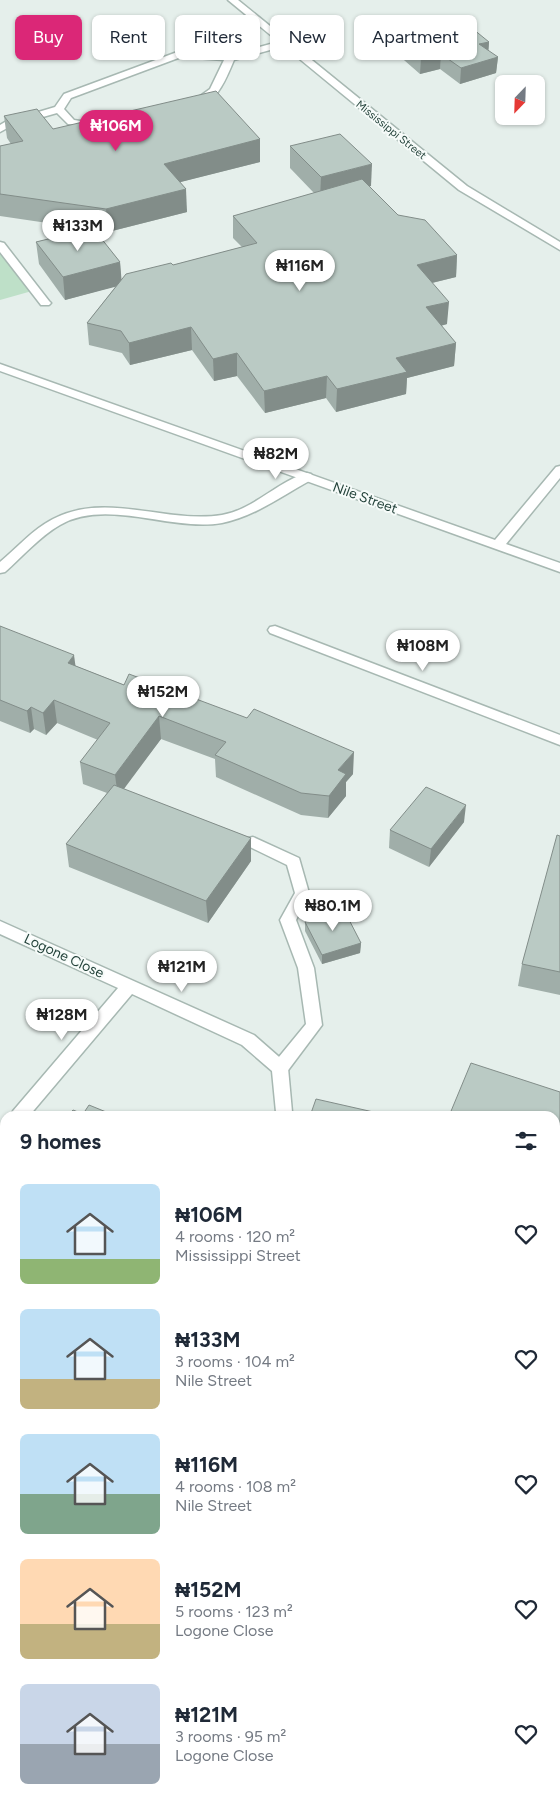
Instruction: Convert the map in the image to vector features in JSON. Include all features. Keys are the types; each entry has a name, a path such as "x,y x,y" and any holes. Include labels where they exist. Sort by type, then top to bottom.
{"street":[{"name":"Mississippi Street","path":"232,0 270,31"},
{"path":"0,129 8,124 59,109 67,96 175,56"},
{"path":"187,105 205,100 214,92 229,60"},
{"name":"Mississippi Street","path":"306,60 463,188 560,246"},
{"path":"59,109 71,122 95,126 104,124"},
{"path":"0,245 45,303"},
{"name":"Nile Street","path":"0,368 560,568"},
{"path":"498,545 560,470"},
{"path":"0,569 56,522 76,514 100,511 201,521 223,519 240,513 307,477"},
{"path":"275,630 560,740"},
{"path":"252,842 294,862 302,893 288,920 306,968 314,1025 280,1068 284,1111"},
{"name":"Logone Close","path":"0,927 248,1040 280,1068"},
{"path":"23,1111 128,986"}],"green space":[{"path":"0,249 32,291 0,300"}],"building":[{"path":"477,32 489,42 479,44 498,57 461,68 450,60 477,60"},
{"path":"216,91 260,139 164,164 186,189 106,209 0,194 0,146 23,141 4,116 37,109 53,129"},
{"path":"340,134 372,164 321,177 290,146"},
{"path":"362,179 398,215 425,220 457,255 417,265 449,302 426,307 456,343 396,358 407,372 337,389 327,376 264,391 237,353 213,359 191,327 129,343 121,331 87,323 126,274 171,263 173,265 257,243 233,216"},
{"path":"93,228 120,262 63,277 36,242"},
{"path":"0,626 74,655 68,663 124,685 129,674 247,718 254,709 354,752 338,770 346,774 329,796 301,793 215,755 226,742 159,716 115,775 80,762 110,723 54,700 43,713 31,707 27,711 0,700"},
{"path":"114,785 251,838 206,901 66,844"},
{"path":"426,787 466,805 431,849 390,830"},
{"path":"557,835 560,836 560,972 522,964"},
{"path":"344,910 361,943 322,955 305,922"},
{"path":"471,1063 560,1092 560,1111 451,1111"},
{"path":"316,1099 369,1111 312,1111"},
{"path":"89,1105 104,1111 85,1111"}]}
